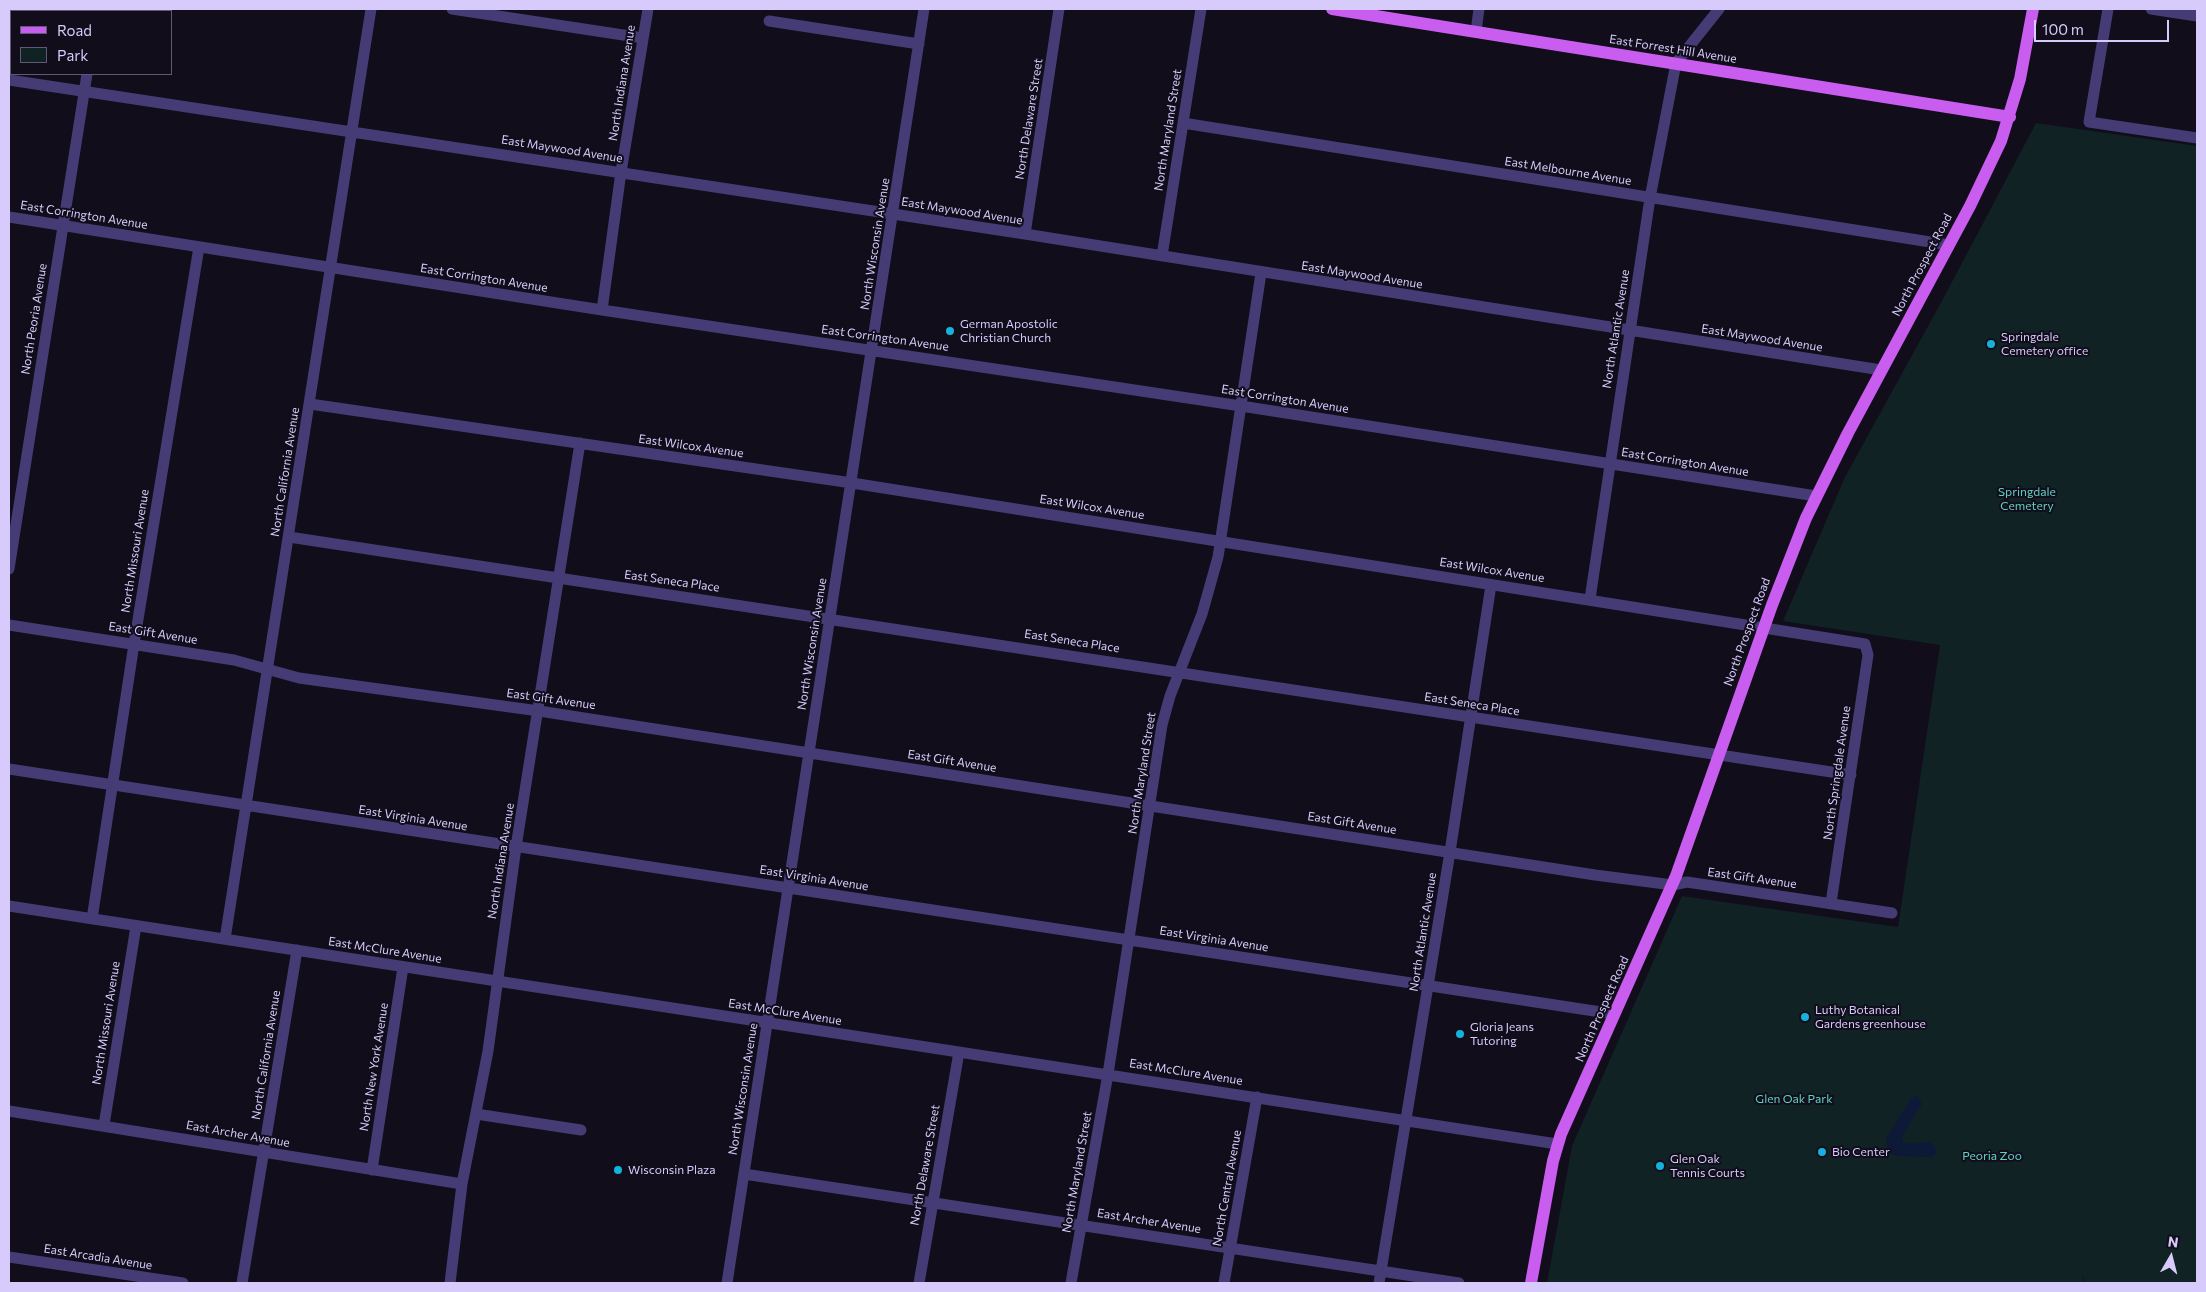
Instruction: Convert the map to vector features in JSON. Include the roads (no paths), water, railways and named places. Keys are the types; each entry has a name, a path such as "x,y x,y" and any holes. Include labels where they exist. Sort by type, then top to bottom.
{"main road":[{"name":"East Forrest Hill Avenue","path":"1332,9 2010,116"},
{"name":"North Prospect Road","path":"1531,1283 1557,1144 1673,885 1763,628 1788,560 1816,496 1988,170 2010,116 2023,68 2034,9"}],"street":[{"name":"North California Avenue","path":"225,939 371,9"},
{"path":"452,9 644,38"},
{"name":"North Indiana Avenue","path":"602,310 621,172 648,9"},
{"name":"North Wisconsin Avenue","path":"727,1283 924,9"},
{"name":"North Delaware Street","path":"1025,234 1059,9"},
{"name":"North Maryland Street","path":"1162,256 1201,9"},
{"path":"1476,31 1480,9"},
{"path":"1676,63 1720,9"},
{"path":"2108,9 2089,122 2197,138"},
{"path":"2151,9 2197,16"},
{"path":"769,21 919,44"},
{"name":"North Atlantic Avenue","path":"1590,599 1650,198 1676,63"},
{"name":"North Peoria Avenue","path":"9,569 87,75"},
{"name":"East Maywood Avenue","path":"9,80 1025,234 1881,370"},
{"name":"East Melbourne Avenue","path":"1183,123 1949,245"},
{"name":"East Corrington Avenue","path":"9,217 1816,496"},
{"name":"North Missouri Avenue","path":"92,919 134,644 199,247"},
{"name":"North Maryland Street","path":"1071,1283 1108,1074 1166,709 1204,607 1221,541 1261,273"},
{"name":"East Wilcox Avenue","path":"310,404 852,483 1590,599 1861,643 1867,646"},
{"name":"North Indiana Avenue","path":"450,1283 462,1184 476,1114 580,443"},
{"name":"East Seneca Place","path":"289,537 1851,775"},
{"name":"North Atlantic Avenue","path":"1379,1283 1450,852 1491,584"},
{"name":"East Gift Avenue","path":"9,625 234,660 299,678 539,711 1673,885 1687,882 1892,913"},
{"name":"North Springdale Avenue","path":"1831,903 1851,775 1867,646"},
{"name":"East Virginia Avenue","path":"9,769 516,848 1614,1014"},
{"name":"East McClure Avenue","path":"9,906 1557,1144"},
{"name":"North Missouri Avenue","path":"104,1125 136,926"},
{"name":"North California Avenue","path":"242,1283 265,1153 297,950"},
{"name":"North New York Avenue","path":"372,1170 403,967"},
{"name":"North Delaware Street","path":"918,1283 959,1052"},
{"name":"North Central Avenue","path":"1224,1283 1257,1097"},
{"name":"East Archer Avenue","path":"9,1111 462,1184"},
{"path":"476,1114 581,1130"},
{"name":"East Archer Avenue","path":"744,1174 1460,1283"},
{"name":"East Arcadia Avenue","path":"9,1257 183,1283"}],"water":[{"path":"1917,1095 1922,1104 1902,1136 1903,1142 1906,1144 1929,1142 1935,1146 1937,1152 1932,1157 1895,1156 1888,1152 1886,1139 1911,1098"}],"waterway":[{"path":"2083,1278 2084,1283"}],"place":[{"name":"German Apostolic Christian Church","path":"950,331"},
{"name":"Springdale Cemetery office","path":"1991,344"},
{"name":"Luthy Botanical Gardens greenhouse","path":"1805,1017"},
{"name":"Gloria Jeans Tutoring","path":"1460,1034"},
{"name":"Bio Center","path":"1822,1152"},
{"name":"Glen Oak Tennis Courts","path":"1660,1166"},
{"name":"Wisconsin Plaza","path":"618,1170"}],"park label":[{"name":"Springdale Cemetery","path":"2027,499"},
{"name":"Glen Oak Park","path":"1794,1099"},
{"name":"Peoria Zoo","path":"1992,1156"}]}
